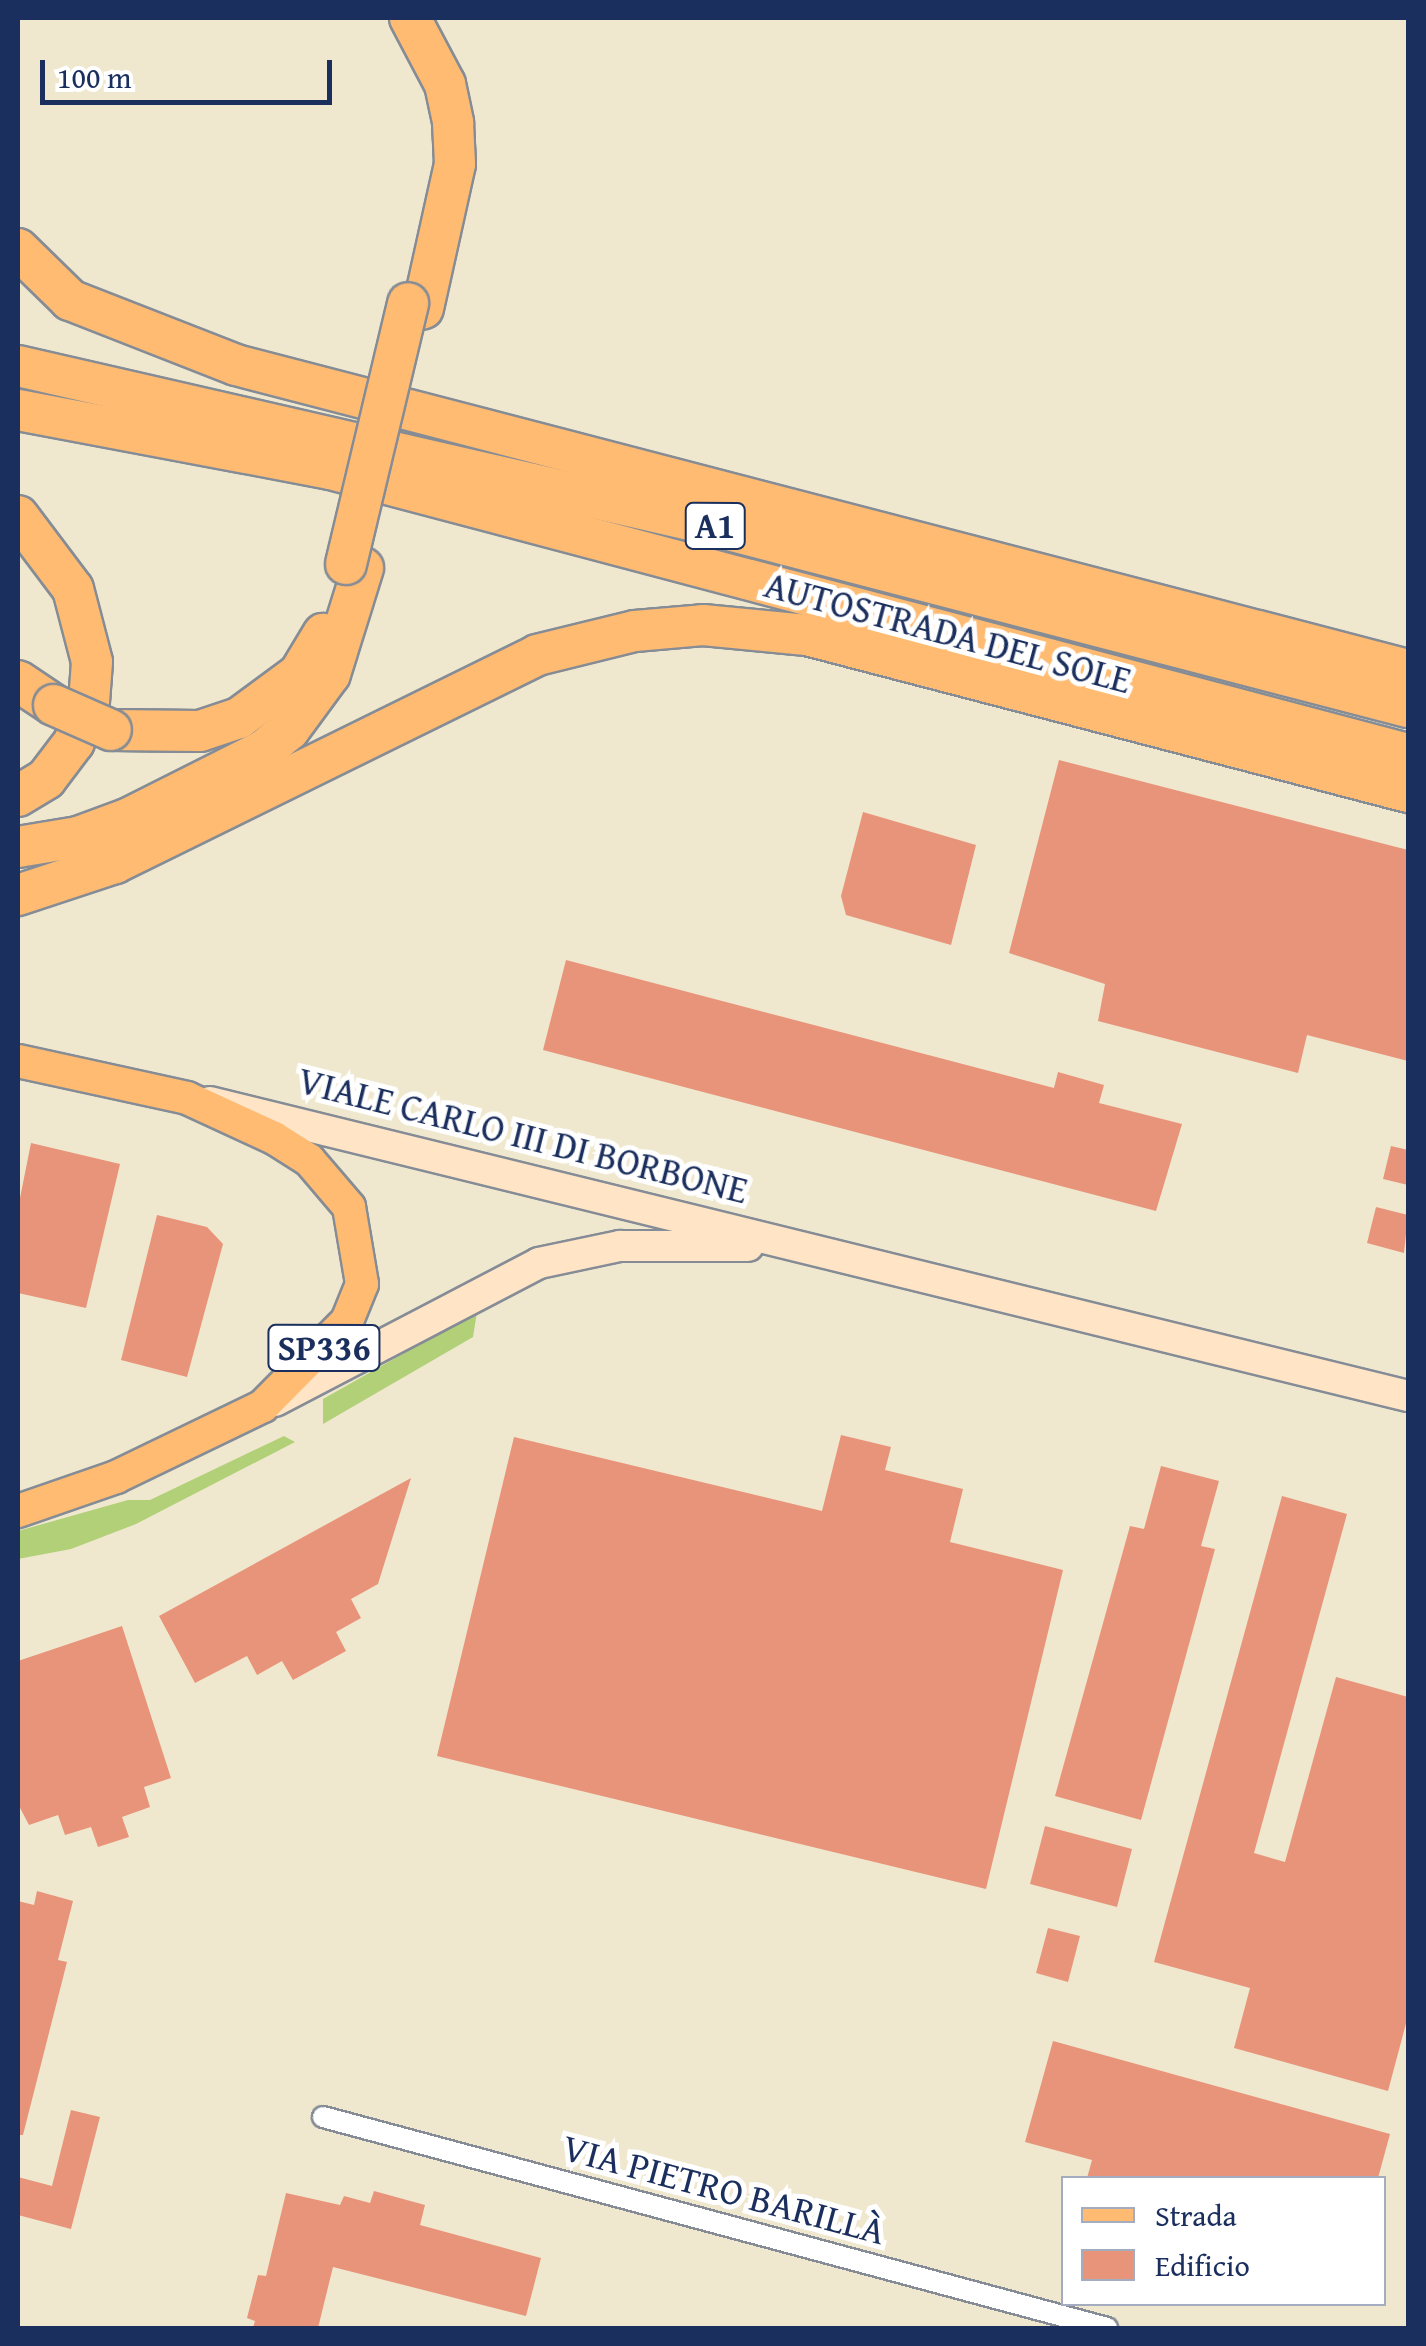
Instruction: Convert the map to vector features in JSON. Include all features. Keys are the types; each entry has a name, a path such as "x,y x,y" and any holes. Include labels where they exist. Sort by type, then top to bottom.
{"highway":[{"path":"389,18 424,75 437,170 416,305"},
{"path":"18,847 78,837 127,819 264,750 289,730 330,674 416,305 455,164 454,123 444,84 410,18"},
{"path":"18,248 70,300 236,365 1408,670"},
{"name":"AUTOSTRADA DEL SOLE","path":"18,366 690,520 1408,707"},
{"name":"AUTOSTRADA DEL SOLE","path":"18,410 330,469 1408,754"},
{"path":"18,516 73,589 92,662 89,702 74,742 46,779 18,796"},
{"path":"18,680 54,705 111,730 200,730 270,699 299,674 320,641 354,566"},
{"path":"18,895 115,863 519,662 583,641 703,625 807,635 1408,792"}],"main road":[{"name":"SP336","path":"18,1060 187,1098 309,1160 349,1207 360,1244 362,1284 347,1322 263,1406 104,1482 18,1511"},
{"name":"VIALE CARLO III DI BORBONE","path":"187,1098 260,1110 1408,1396"},
{"name":"VIALE CARLO III DI BORBONE","path":"263,1406 539,1262 620,1246 688,1242 838,1256"}],"street":[{"name":"VIA PIETRO BARILLÀ","path":"324,2117 1107,2328"}],"green space":[{"path":"477,1312 473,1337 323,1424 323,1399"},
{"path":"284,1436 295,1442 136,1524 71,1549 18,1559 18,1531 128,1500 150,1500"}],"building":[{"path":"1059,760 1408,850 1408,1061 1307,1035 1298,1073 1098,1021 1105,984 1009,953"},
{"path":"863,812 976,845 951,945 846,915 841,896"},
{"path":"566,960 1054,1088 1058,1072 1104,1085 1099,1103 1182,1124 1156,1211 543,1050"},
{"path":"31,1143 120,1164 86,1308 18,1293 18,1208"},
{"path":"1391,1146 1408,1150 1408,1185 1383,1179"},
{"path":"1376,1207 1408,1215 1404,1253 1367,1243"},
{"path":"157,1215 207,1227 223,1244 187,1377 121,1360"},
{"path":"841,1435 891,1447 885,1470 963,1489 950,1542 1063,1570 986,1889 437,1756 514,1437 822,1511"},
{"path":"1161,1466 1219,1481 1201,1546 1215,1549 1141,1820 1055,1796 1130,1526 1144,1529"},
{"path":"411,1478 378,1584 351,1599 361,1618 336,1632 346,1651 293,1680 282,1661 257,1675 247,1656 195,1683 159,1616"},
{"path":"1282,1496 1347,1514 1254,1853 1285,1862 1336,1677 1408,1697 1408,2016 1388,2091 1234,2048 1250,1988 1154,1962"},
{"path":"122,1626 171,1778 144,1787 150,1807 122,1817 129,1837 98,1847 91,1827 65,1835 58,1815 29,1825 18,1804 18,1661"},
{"path":"1045,1826 1132,1849 1117,1907 1030,1884"},
{"path":"37,1891 73,1901 58,1960 67,1962 23,2135 18,2135 18,1901 34,1905"},
{"path":"1048,1928 1080,1936 1068,1982 1036,1973"},
{"path":"1053,2041 1390,2134 1379,2176 1088,2176 1092,2160 1025,2142"},
{"path":"71,2110 100,2117 71,2229 18,2215 18,2177 52,2186"},
{"path":"374,2191 425,2205 420,2225 541,2258 526,2316 333,2267 318,2328 253,2328 255,2321 247,2318 258,2275 266,2276 286,2193 340,2205 344,2196 370,2203"}]}
